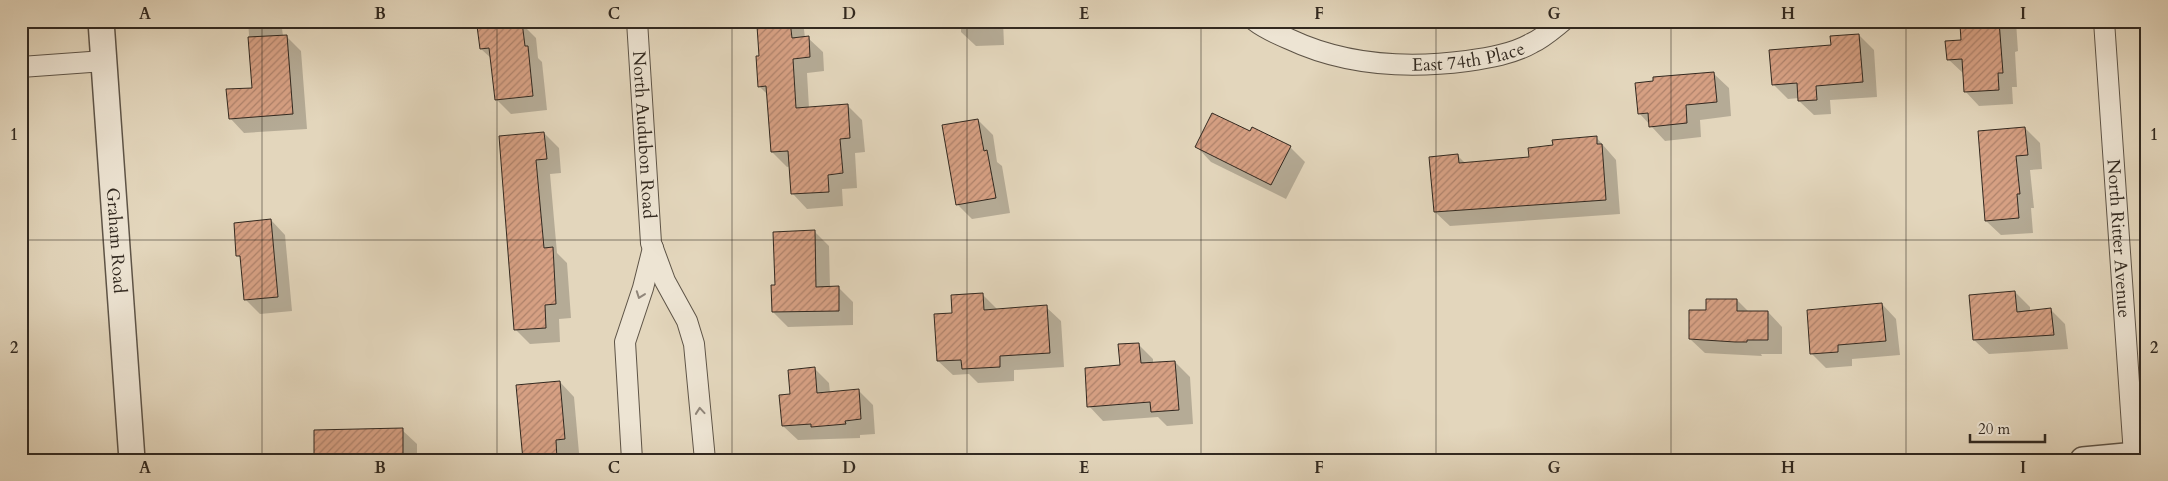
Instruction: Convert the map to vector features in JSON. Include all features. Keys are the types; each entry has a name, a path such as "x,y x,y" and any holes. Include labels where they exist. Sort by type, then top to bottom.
{"street":[{"name":"Graham Road","path":"101,21 132,460"},
{"name":"North Audubon Road","path":"632,460 625,342 643,288 652,248 637,21"},
{"name":"East 74th Place","path":"1255,21 1314,51 1337,57 1396,65 1455,63 1499,55 1532,44 1563,21"},
{"name":"North Ritter Avenue","path":"2104,21 2140,455"},
{"path":"21,67 104,61"},
{"name":"North Audubon Road","path":"652,248 665,281 687,321 694,344 705,460"},
{"path":"2083,460 2140,455"}],"building":[{"path":"760,21 790,21 792,38 809,36 810,57 793,59 796,108 848,104 850,138 840,139 843,173 828,175 829,192 791,194 788,151 771,152 766,86 758,87 756,56 759,56 757,26 760,26"},
{"path":"1974,21 1999,21 2003,73 1998,73 1999,90 1964,92 1962,59 1947,60 1945,41 1961,40 1960,25 1975,24"},
{"path":"522,22 525,46 528,46 533,96 495,100 489,48 480,49 477,26"},
{"path":"1859,34 1863,82 1816,86 1817,100 1798,101 1797,83 1772,85 1769,50 1831,45 1830,36"},
{"path":"287,35 293,114 229,119 226,89 252,88 248,37"},
{"path":"1714,72 1717,102 1686,105 1687,123 1649,127 1648,113 1638,114 1635,83 1653,81 1653,77"},
{"path":"1212,113 1250,131 1252,127 1291,146 1271,185 1195,147"},
{"path":"978,119 984,151 987,150 996,198 956,205 942,125"},
{"path":"2025,127 2028,155 2016,156 2020,194 2017,194 2019,218 1985,221 1978,131"},
{"path":"544,132 547,159 536,160 544,248 553,247 556,304 545,305 546,328 514,330 499,136"},
{"path":"1597,136 1597,144 1602,144 1606,200 1434,212 1429,157 1458,154 1459,163 1529,157 1528,148 1553,145 1552,140"},
{"path":"271,219 278,297 244,300 240,256 236,256 234,223"},
{"path":"815,230 816,287 839,286 839,311 772,312 771,285 775,285 773,232"},
{"path":"2015,291 2017,312 2051,308 2054,335 1973,340 1969,295"},
{"path":"983,293 984,310 1047,305 1050,353 1000,356 1000,367 962,369 961,360 937,361 934,314 952,313 951,295"},
{"path":"1706,299 1737,299 1737,311 1768,311 1768,340 1735,342 1689,339 1689,310 1706,310"},
{"path":"1882,303 1886,341 1838,345 1838,352 1810,354 1807,310"},
{"path":"1139,343 1141,363 1175,361 1179,410 1151,412 1150,402 1087,407 1085,368 1120,365 1118,344"},
{"path":"815,367 817,393 859,389 861,419 845,421 846,424 811,427 811,424 782,426 779,395 790,394 788,370"},
{"path":"560,381 565,439 556,440 557,460 523,460 516,385"},
{"path":"403,428 403,460 314,460 314,430"}]}
